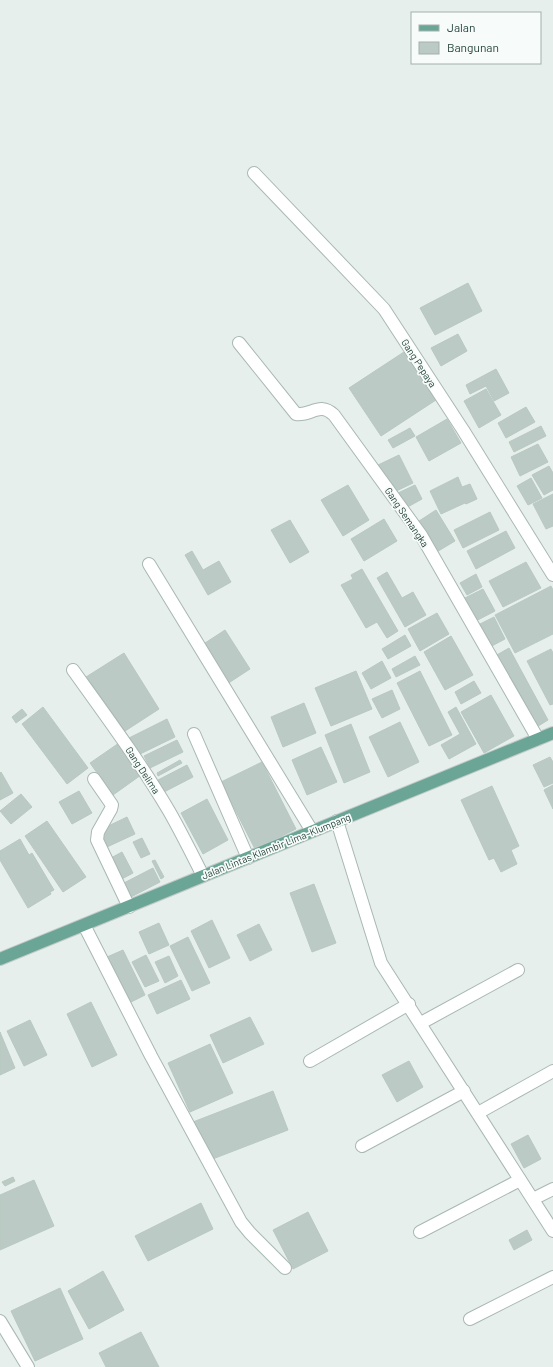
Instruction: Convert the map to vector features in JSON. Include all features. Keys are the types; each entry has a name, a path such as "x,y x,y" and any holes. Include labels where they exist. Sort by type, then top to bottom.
{"main road":[{"name":"Jalan Lintas Klambir Lima–Klumpang","path":"0,959 553,733"}],"street":[{"name":"Gang Pepaya","path":"254,173 384,309 463,430 553,575"},
{"name":"Gang Semangka","path":"239,343 296,414 302,414 324,408 334,415 421,535 538,739"},
{"path":"149,564 312,831"},
{"name":"Gang Delima","path":"73,670 149,779 175,822 203,876"},
{"path":"194,734 248,858"},
{"path":"94,779 112,805 98,832 97,840 129,907"},
{"path":"337,821 381,963 553,1231"},
{"path":"84,925 151,1056 228,1200 250,1233 285,1268"},
{"path":"421,1024 518,970"},
{"path":"310,1061 408,1004"},
{"path":"478,1113 553,1071"},
{"path":"362,1146 464,1091"},
{"path":"420,1232 520,1180"},
{"path":"532,1199 553,1189"},
{"path":"470,1320 553,1278"},
{"path":"0,1321 28,1367"}],"building":[{"path":"468,283 482,311 435,335 420,308"},
{"path":"458,334 467,351 441,366 431,348"},
{"path":"407,350 439,398 381,436 349,388"},
{"path":"496,369 509,393 494,401 486,386 470,394 466,385"},
{"path":"486,389 501,415 479,428 464,401"},
{"path":"526,407 535,422 506,438 498,423"},
{"path":"447,419 461,443 429,461 416,437"},
{"path":"541,426 546,436 514,452 509,442"},
{"path":"410,428 415,436 393,448 388,440"},
{"path":"538,444 548,462 520,476 511,457"},
{"path":"399,455 413,483 392,493 378,465"},
{"path":"549,466 553,473 553,490 544,495 532,475"},
{"path":"458,477 462,487 470,484 477,499 441,514 430,491"},
{"path":"531,478 542,498 528,505 517,486"},
{"path":"348,485 369,520 343,536 321,500"},
{"path":"415,485 422,499 404,509 396,494"},
{"path":"553,494 553,526 546,529 533,504"},
{"path":"436,510 455,541 435,553 416,523"},
{"path":"490,512 499,530 463,548 454,530"},
{"path":"384,519 397,541 364,561 351,539"},
{"path":"290,520 309,552 290,563 271,530"},
{"path":"506,531 515,548 476,569 467,551"},
{"path":"192,551 203,570 219,561 231,582 208,595 185,555"},
{"path":"526,562 541,588 503,607 489,581"},
{"path":"362,569 398,631 387,638 377,622 366,628 341,585 353,579 351,575"},
{"path":"387,572 402,598 413,592 426,615 405,627 377,578"},
{"path":"476,574 482,587 467,595 460,583"},
{"path":"551,586 553,590 553,634 515,653 495,615"},
{"path":"483,589 495,611 472,623 461,600"},
{"path":"437,613 449,634 420,651 408,629"},
{"path":"494,617 505,639 488,648 476,626"},
{"path":"225,630 250,669 227,684 202,645"},
{"path":"405,635 411,646 388,659 382,649"},
{"path":"451,636 473,675 445,690 424,652"},
{"path":"509,648 548,720 535,728 495,656"},
{"path":"551,649 553,653 553,704 550,705 527,661"},
{"path":"124,653 159,709 122,733 86,677"},
{"path":"415,656 420,665 396,677 392,669"},
{"path":"382,661 391,678 371,689 362,673"},
{"path":"356,671 372,709 331,726 315,688"},
{"path":"420,671 452,735 429,746 397,683"},
{"path":"474,681 481,693 461,704 455,692"},
{"path":"392,690 400,709 382,718 372,699"},
{"path":"491,695 514,736 484,753 461,712"},
{"path":"304,703 316,733 283,747 271,717"},
{"path":"43,707 88,768 67,784 22,724"},
{"path":"456,707 476,744 449,759 441,745 460,734 448,712"},
{"path":"22,709 27,715 16,723 12,717"},
{"path":"167,719 175,737 138,755 129,738"},
{"path":"400,722 419,762 388,777 369,737"},
{"path":"351,724 370,772 344,783 325,735"},
{"path":"177,740 183,752 150,768 144,756"},
{"path":"119,743 141,775 113,795 90,763"},
{"path":"321,747 337,782 307,795 292,760"},
{"path":"550,757 553,762 553,783 544,787 533,765"},
{"path":"180,760 182,763 158,776 157,773"},
{"path":"262,762 296,829 255,849 221,782"},
{"path":"187,765 193,777 164,792 158,780"},
{"path":"1,772 13,793 0,800 0,773"},
{"path":"553,785 553,809 544,790"},
{"path":"492,786 519,846 511,850 517,864 501,872 494,858 489,860 461,800"},
{"path":"79,791 92,813 72,824 59,802"},
{"path":"21,794 32,807 11,824 0,811"},
{"path":"207,799 228,840 203,854 181,813"},
{"path":"127,817 135,834 107,847 100,830"},
{"path":"47,821 86,877 63,892 25,836"},
{"path":"142,838 150,854 141,858 133,842"},
{"path":"20,839 29,855 32,853 54,890 50,892 51,894 28,908 0,860 0,851"},
{"path":"122,852 133,873 120,880 109,859"},
{"path":"155,860 164,877 161,879 152,861"},
{"path":"153,868 160,882 129,898 122,884"},
{"path":"314,884 336,943 312,952 290,893"},
{"path":"212,920 230,958 209,968 191,931"},
{"path":"159,923 169,945 149,954 139,932"},
{"path":"259,924 272,950 250,961 237,935"},
{"path":"188,937 210,983 192,991 170,946"},
{"path":"123,950 145,995 129,1003 107,957"},
{"path":"146,955 159,981 145,987 132,962"},
{"path":"169,956 178,976 165,983 155,962"},
{"path":"181,980 190,999 157,1014 148,995"},
{"path":"91,1002 117,1055 92,1067 67,1014"},
{"path":"250,1017 264,1044 223,1063 210,1035"},
{"path":"30,1020 47,1055 24,1066 7,1031"},
{"path":"0,1032 15,1068 0,1075"},
{"path":"210,1044 233,1093 190,1112 168,1063"},
{"path":"409,1061 423,1087 397,1102 382,1075"},
{"path":"273,1091 288,1130 210,1160 193,1122"},
{"path":"528,1135 541,1159 524,1168 511,1144"},
{"path":"13,1177 15,1181 5,1186 2,1182"},
{"path":"34,1180 54,1226 0,1250 0,1195"},
{"path":"201,1203 213,1229 148,1261 135,1236"},
{"path":"308,1212 328,1251 293,1269 273,1230"},
{"path":"527,1230 532,1240 514,1250 509,1240"},
{"path":"103,1271 124,1310 89,1329 68,1291"},
{"path":"60,1288 83,1339 35,1361 11,1311"},
{"path":"141,1332 159,1367 106,1367 99,1353"}]}
